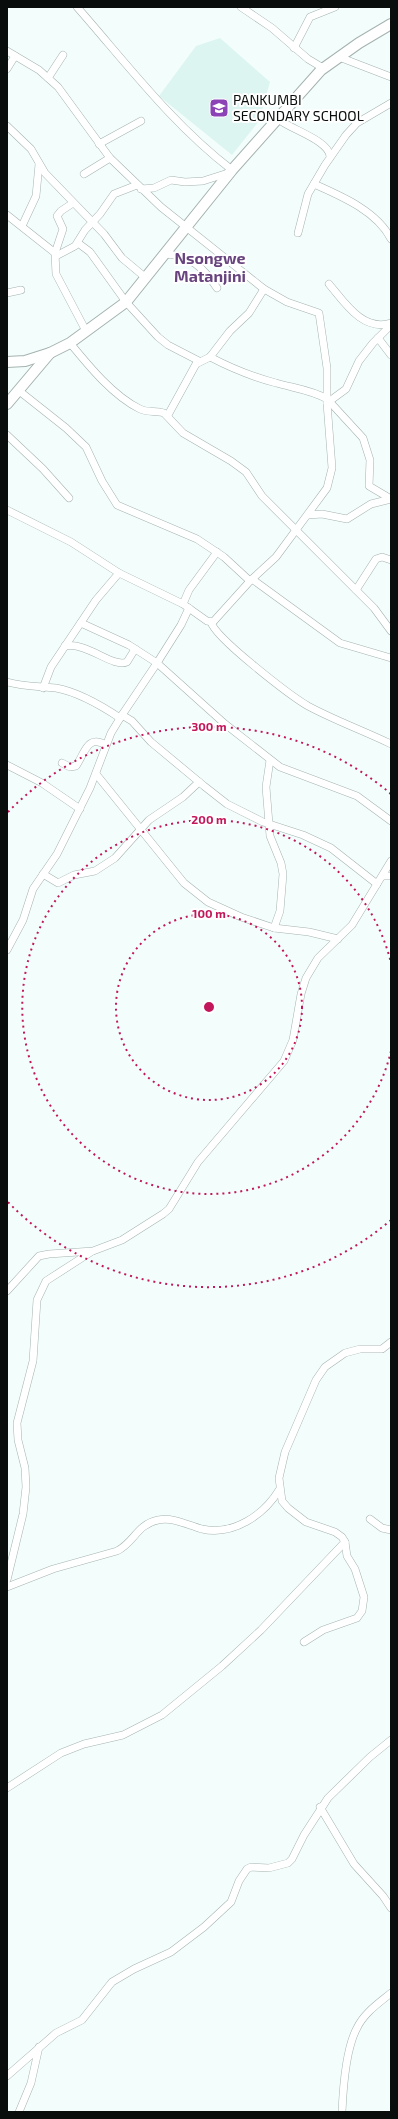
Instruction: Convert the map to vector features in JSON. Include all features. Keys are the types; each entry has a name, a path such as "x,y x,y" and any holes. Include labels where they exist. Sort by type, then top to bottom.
{"street":[{"path":"77,7 173,118 231,171"},
{"path":"241,7 272,28 294,48 323,68"},
{"path":"294,48 310,17 335,7"},
{"path":"7,362 25,361 50,354 70,343 126,302 231,171 323,68 391,24"},
{"path":"7,51 48,78 74,106 110,158 139,187 186,228 264,289 287,302 316,311 320,315 321,338 327,368 331,475 327,488 276,557 251,580 219,618 211,622"},
{"path":"48,78 63,55"},
{"path":"7,69 15,56"},
{"path":"339,57 391,77"},
{"path":"298,233 308,194 330,156 357,123 391,103"},
{"path":"278,119 292,129 321,143 330,153 330,156"},
{"path":"99,144 141,121"},
{"path":"7,126 31,149 39,164 73,203 92,222 130,267 146,278"},
{"path":"84,174 110,158"},
{"path":"22,226 36,196 39,164"},
{"path":"55,254 69,250 78,243 114,194 139,187 154,188 171,180 185,182 204,181 231,171"},
{"path":"314,184 361,208 378,223 391,239"},
{"path":"73,203 61,211 57,216 63,229 55,254 56,274 86,331"},
{"path":"7,215 55,254"},
{"path":"78,243 90,252 126,302 164,342 199,361"},
{"path":"165,254 178,255 193,261 204,270 217,288"},
{"path":"329,284 365,322 379,326 391,324"},
{"path":"168,415 199,361 210,357 230,331 249,313 264,289"},
{"path":"8,291 21,290"},
{"path":"328,401 346,389 359,361 391,324"},
{"path":"378,338 391,355"},
{"path":"70,343 98,374 129,402 145,411 161,412 168,415 172,424 183,434 246,472 262,496 378,613 391,631"},
{"path":"7,404 50,354"},
{"path":"210,357 234,369 276,383 312,392 328,401 363,438 370,460 370,486 391,499"},
{"path":"18,390 86,447 102,481 117,505 184,532 217,552 251,580 340,643 391,658"},
{"path":"7,435 69,498"},
{"path":"308,515 322,514 347,520 372,504 391,499"},
{"path":"7,510 71,542 119,573 186,606 211,622 215,630 228,644 300,701 391,744"},
{"path":"7,950 23,920 33,889 57,854 80,809 96,774 106,745 121,716 181,625 189,590 217,552"},
{"path":"356,590 376,559 382,558 391,560"},
{"path":"43,688 48,673 65,646 96,600 119,573"},
{"path":"81,622 135,649 157,663 225,724 270,760 287,770 357,796 391,821"},
{"path":"65,646 83,647 122,663 127,662 135,649"},
{"path":"7,682 28,688 57,689 84,698 132,721 151,742 199,782 238,810 270,824 303,835 331,848 377,884"},
{"path":"62,763 70,767 76,766 89,745 94,741 106,745"},
{"path":"270,760 266,787 272,845 281,862 283,874 280,911 274,928"},
{"path":"7,765 47,786 80,809"},
{"path":"96,774 184,883 200,897 226,911 274,928 317,933 338,939"},
{"path":"43,874 57,883 78,874 95,871 115,858 141,829 199,782"},
{"path":"7,1580 23,1514 26,1487 25,1468 18,1440 17,1423 33,1361 37,1300 46,1281 93,1251 122,1240 163,1214 178,1196 187,1178 198,1162 279,1068 287,1056 293,1040 301,994 306,978 318,958 352,925 382,876 390,867"},
{"path":"382,876 391,876"},
{"path":"7,1291 39,1256 93,1251"},
{"path":"304,1642 323,1630 357,1618 362,1611 363,1593 355,1569 346,1552 345,1542 335,1532 313,1526 297,1516 282,1501 278,1478 285,1452 320,1373 332,1361 344,1353 360,1349 382,1349 391,1342"},
{"path":"7,1587 53,1569 117,1551 125,1547 139,1528 159,1520 172,1520 204,1530 228,1528 243,1524 264,1509 279,1490"},
{"path":"370,1519 382,1528 391,1530"},
{"path":"7,1788 61,1753 84,1744 123,1735 162,1715 222,1666 261,1630 345,1542"},
{"path":"7,2076 56,2033 82,2020 112,1982 134,1969 171,1952 204,1927 231,1902 239,1881 247,1869 251,1867 269,1868 288,1863 292,1859 320,1807 334,1790 391,1740"},
{"path":"320,1807 354,1864 383,1896 391,1908"},
{"path":"342,2112 343,2087 356,2028 368,2014 391,1993"},
{"path":"19,2112 32,2083 39,2047"}],"shaded area":[{"name":"PANKUMBI SECONDARY SCHOOL","path":"220,38 270,82 259,121 232,155 159,96 196,46"}],"place":[{"name":"PANKUMBI SECONDARY SCHOOL","path":"219,108"}],"district":[{"name":"Nsongwe Matanjini","path":"210,267"}]}
